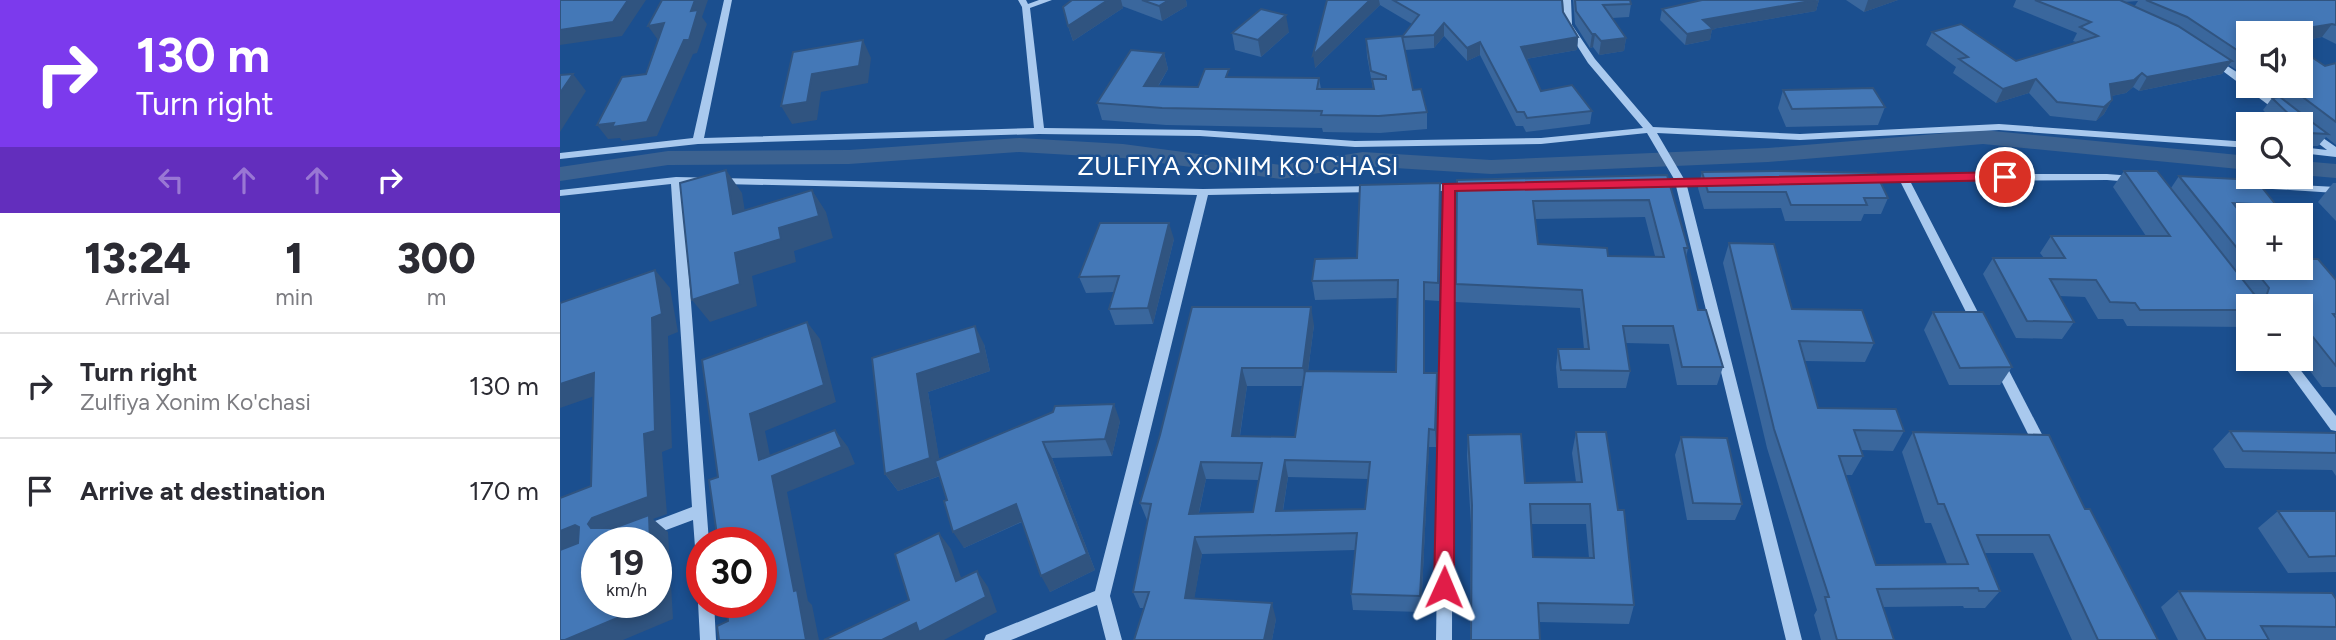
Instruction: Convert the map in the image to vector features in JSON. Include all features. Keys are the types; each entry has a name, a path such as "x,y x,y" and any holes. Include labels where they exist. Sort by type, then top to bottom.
{"street":[{"path":"698,141 727,0"},
{"path":"1039,131 1024,4 1048,0"},
{"path":"1567,0 1568,25 1579,43 1653,135 1678,178 1794,640"},
{"path":"2206,55 2236,76"},
{"path":"2266,98 2284,112"},
{"path":"560,156 698,141 1039,131 1200,133 1355,144 1541,141 1653,135 1800,137 1999,127 2236,144"},
{"path":"2313,135 2336,153"},
{"path":"2313,151 2336,153"},
{"path":"1903,177 2047,457"},
{"path":"1847,178 2107,177 2149,181"},
{"path":"1640,183 1678,178 1722,181"},
{"path":"676,180 700,527"},
{"name":"ZULFIYA XONIM KO'CHASI","path":"560,193 676,180 1203,192 1393,188"},
{"path":"2229,185 2336,190"},
{"name":"ZULFIYA XONIM KO'CHASI","path":"1407,188 1489,186"},
{"path":"1444,640 1448,187"},
{"path":"1114,640 1102,596 1203,192"},
{"path":"2294,371 2336,426"},
{"path":"657,527 699,511"},
{"path":"992,640 1102,596"},
{"path":"707,618 708,640"}],"building":[{"path":"560,0 628,0 613,22 560,30"},
{"path":"662,0 695,0 691,11 698,10 689,40 684,40 647,122 612,127 614,123 597,125 622,77 646,74 664,23 648,26"},
{"path":"1072,0 1108,0 1068,26 1063,7"},
{"path":"1142,0 1169,0 1159,6"},
{"path":"1327,0 1370,0 1313,55"},
{"path":"1393,0 1562,0 1563,12 1578,37 1521,47 1541,91 1572,85 1592,111 1527,118 1524,112 1517,112 1480,42 1467,48 1444,23 1434,35 1402,37 1419,15"},
{"path":"1575,0 1630,0 1631,4 1603,5 1626,38 1601,41 1592,34 1576,11"},
{"path":"1702,0 1816,0 1703,20 1713,29 1687,34 1662,9"},
{"path":"2035,0 2120,0 2178,26 2232,61 2147,77 2142,73 2134,80 2110,84 2112,100 2104,107 2057,102 2036,79 2003,89 1959,59 1968,57 1932,32 1961,24 2016,61 2098,36 2080,27 2091,22"},
{"path":"2146,0 2336,0 2336,25 2313,27 2313,21 2236,21 2236,49 2187,17"},
{"path":"1261,9 1286,15 1258,40 1232,33"},
{"path":"1402,36 1413,90 1421,89 1427,112 1379,116 1321,115 1322,111 1162,108 1097,103 1131,50 1164,53 1144,86 1198,87 1205,69 1229,69 1226,77 1319,78 1317,89 1374,89 1372,79 1386,79 1386,76 1371,71 1366,39"},
{"path":"863,40 859,66 812,74 807,102 781,106 793,52"},
{"path":"2313,58 2325,66 2336,63 2336,122 2304,98 2313,98"},
{"path":"573,74 560,93 560,75"},
{"path":"1873,88 1885,107 1792,109 1783,90"},
{"path":"2272,98 2281,98 2299,112 2287,112"},
{"path":"2313,123 2328,134 2313,133"},
{"path":"726,170 733,214 812,190 819,216 779,228 781,239 735,253 740,284 692,300 680,183"},
{"path":"2124,171 2157,171 2236,271 2236,280 2243,280 2254,294 2236,294 2236,310 2140,310 2135,303 2110,302 2096,280 2050,279 2074,322 2027,321 1993,258 2065,258 2051,236 2170,236"},
{"path":"1702,172 1876,173 1888,198 1864,198 1867,205 1791,205 1786,192 1708,192"},
{"path":"1667,175 1688,248 1684,248 1698,310 1706,310 1723,367 1682,367 1673,326 1623,326 1630,371 1561,370 1558,349 1589,349 1582,290 1456,284 1457,180","holes":["1649,200 1664,257 1608,256 1607,248 1538,244 1533,201"]},
{"path":"2179,176 2236,179 2236,189 2263,189 2274,203 2233,203 2236,207 2236,247"},
{"path":"1440,183 1438,283 1424,282 1424,373 1437,373 1435,430 1429,429 1420,596 1351,594 1357,533 1195,537 1185,598 1272,603 1264,640 1134,640 1149,592 1133,592 1151,504 1140,503 1192,307 1311,307 1303,368 1242,368 1232,436 1295,437 1305,371 1396,372 1398,280 1312,281 1315,259 1357,258 1360,185","holes":["1285,460 1370,462 1365,509 1276,511","1201,462 1262,463 1253,512 1189,514"]},
{"path":"1100,223 1169,223 1148,308 1109,309 1119,276 1079,277"},
{"path":"1729,243 1774,244 1792,309 1862,310 1874,343 1799,341 1818,408 1896,409 1904,431 1854,430 1863,456 1839,456 1876,565 1968,564 1944,504 1938,504 1913,432 2049,435 2085,509 2090,509 2158,640 2098,640 2049,535 1977,535 2000,591 1979,591 1978,588 1877,589 1894,640 1837,640 1825,597 1829,597 1774,429"},
{"path":"2313,259 2318,259 2336,280 2336,314 2333,314 2336,318 2336,366 2313,337 2313,294 2267,294 2269,288 2263,280 2313,280"},
{"path":"655,270 662,314 652,318 655,431 644,434 648,497 592,518 588,524 590,527 581,527 581,618 617,618 565,640 560,640 560,550 578,543 579,527 575,525 560,531 560,498 591,486 594,373 560,384 560,303"},
{"path":"1933,312 1983,312 2012,367 1960,368"},
{"path":"807,322 824,385 750,414 759,460 835,430 842,447 772,476 806,640 719,640 717,626 728,621 728,618 777,618 777,527 716,527 709,480 718,477 702,360"},
{"path":"975,326 981,353 917,374 930,458 885,474 872,358"},
{"path":"1114,404 1105,439 1043,442 1087,554 1041,576 1016,504 953,532 935,461 1053,412 1055,406"},
{"path":"2230,431 2336,433 2336,453 2243,451"},
{"path":"1576,432 1606,432 1618,510 1624,510 1634,605 1538,603 1540,640 1471,640 1472,505 1468,435 1521,434 1525,483 1582,482","holes":["1530,504 1590,504 1594,558 1533,557"]},
{"path":"1681,437 1727,438 1742,504 1693,503"},
{"path":"2278,511 2336,511 2336,556 2309,557"},
{"path":"649,515 649,527 617,527"},
{"path":"939,533 956,581 977,571 986,597 919,632 916,623 882,640 824,640 909,600 895,554"},
{"path":"2179,591 2332,593 2336,599 2336,627 2261,626 2269,640 2206,640"}],"waterway":[{"path":"560,174 668,158 849,157 1019,145 1123,151 1281,172 1363,159 1491,167 1768,155 1983,137 2236,162"},
{"path":"2313,169 2336,171"}],"route":[{"path":"1444,587 1448,187 2005,177"}]}
